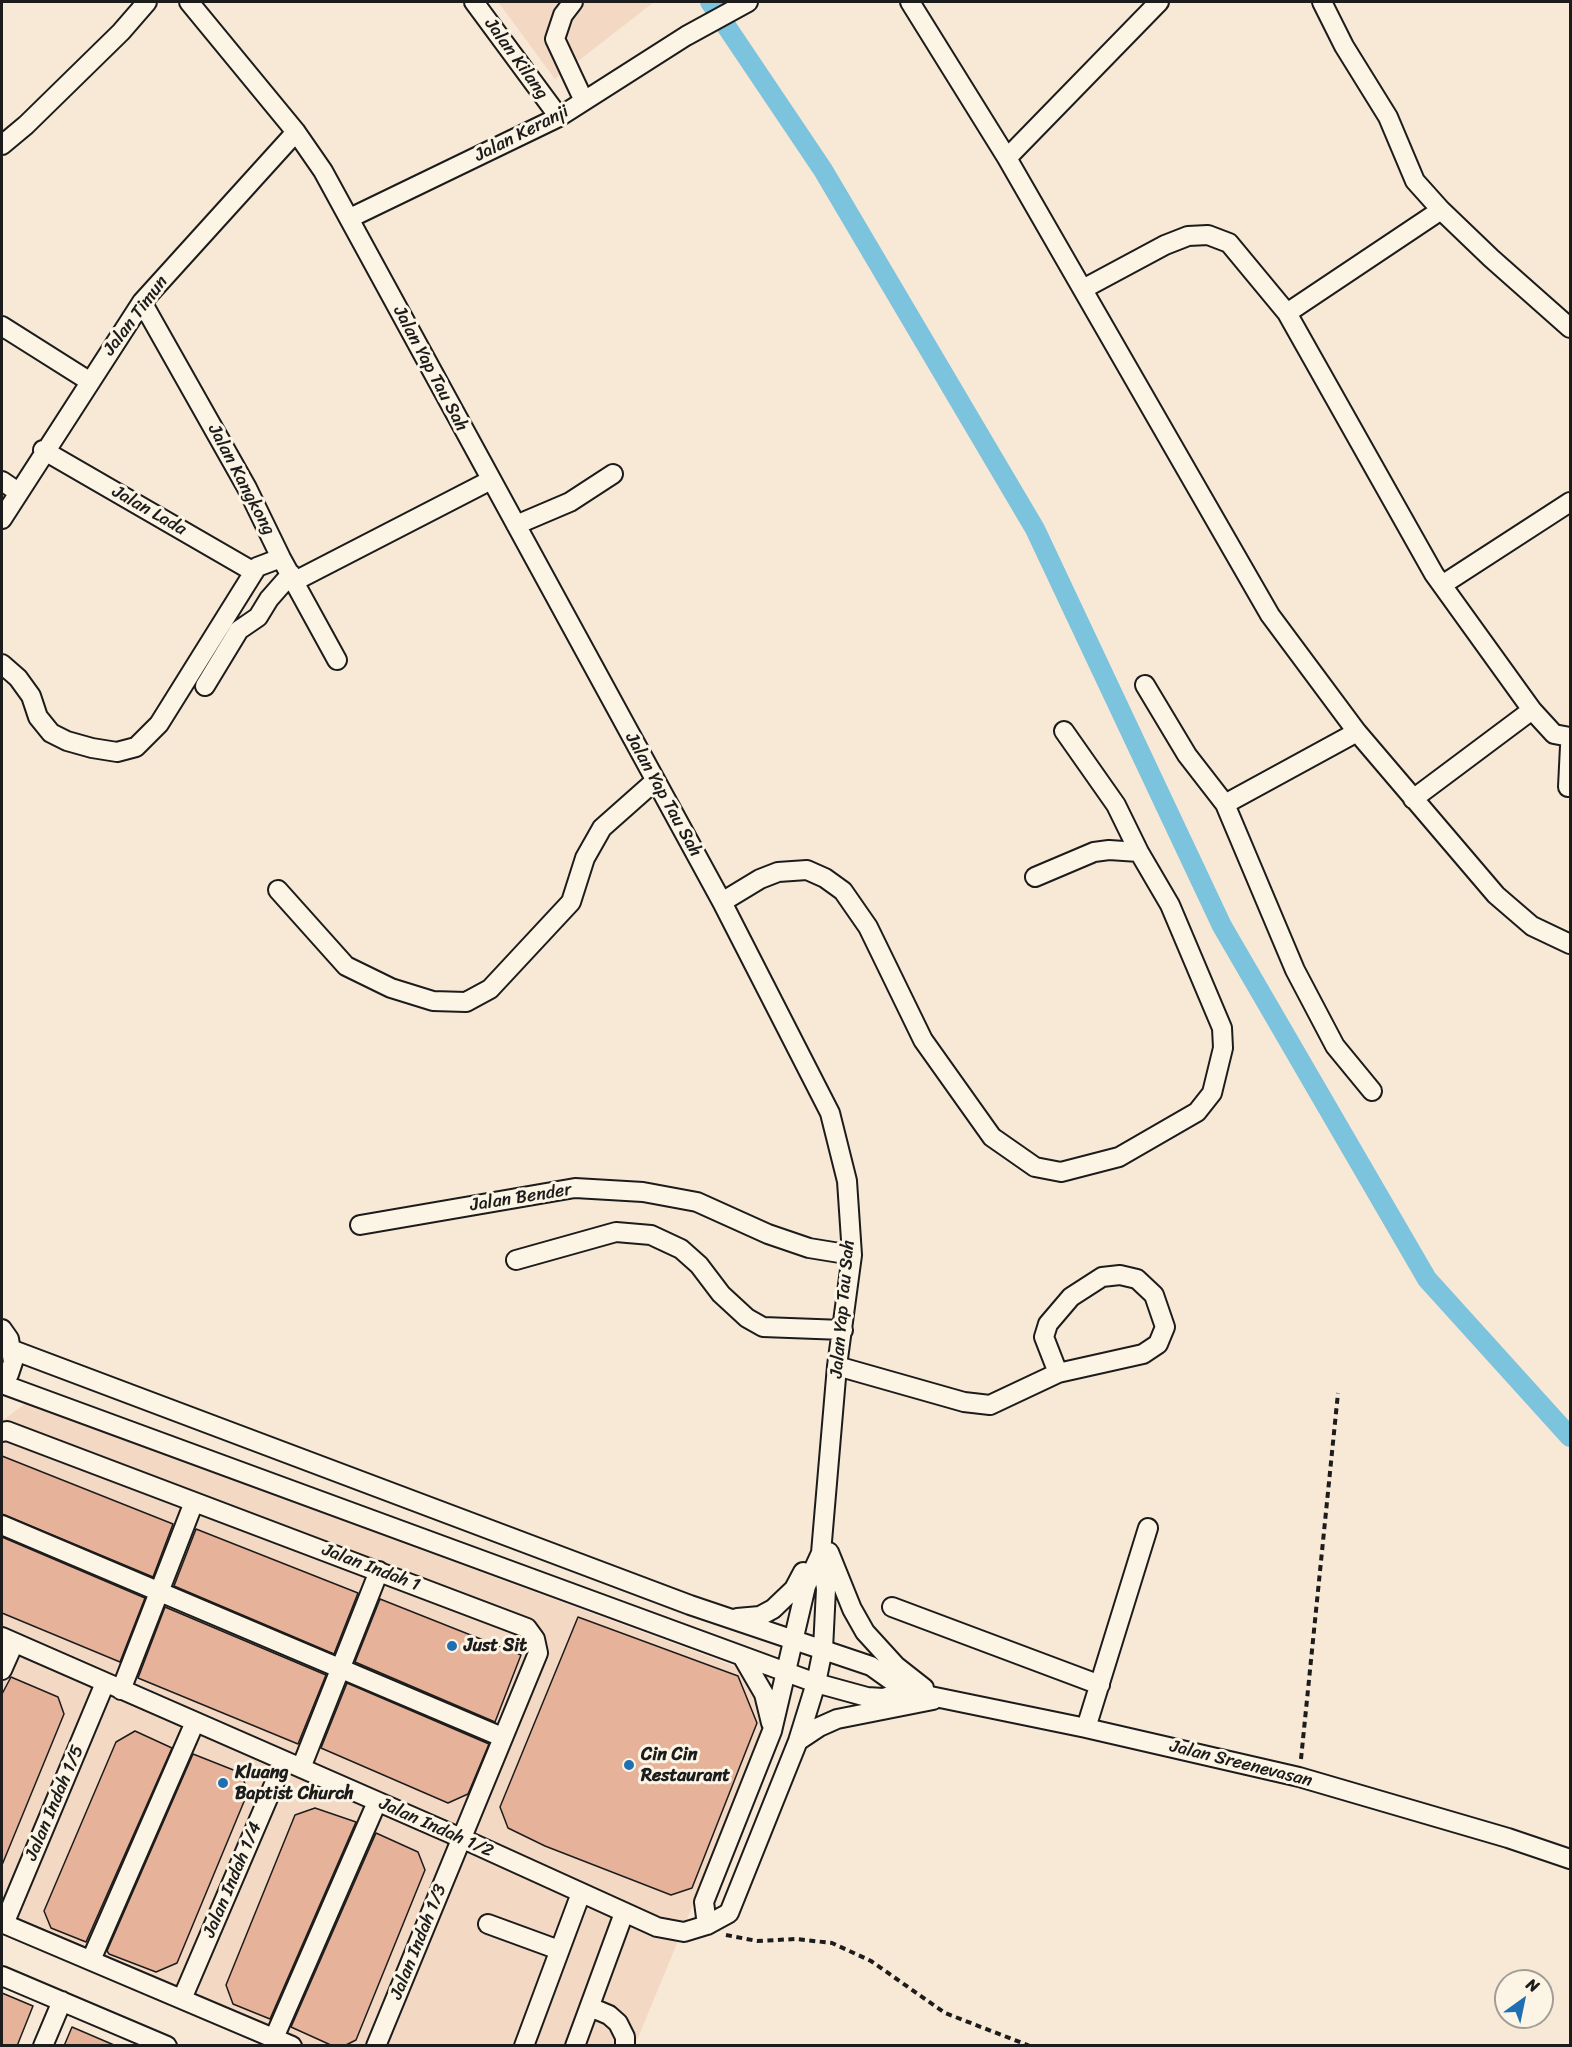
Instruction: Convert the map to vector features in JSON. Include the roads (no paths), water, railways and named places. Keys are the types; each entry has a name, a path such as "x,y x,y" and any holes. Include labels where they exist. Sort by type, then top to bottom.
{"street":[{"path":"2,145 26,125 121,32 147,2"},
{"name":"Jalan Yap Tau Sah","path":"189,2 296,132 323,171 722,902 830,1113 847,1181 852,1255 837,1365 821,1544 806,1586 786,1672"},
{"name":"Jalan Kilang","path":"474,2 559,117"},
{"path":"573,2 563,15 555,39 584,101"},
{"path":"910,2 1007,158 1270,615 1357,732 1496,895 1532,926 1570,944"},
{"path":"1007,158 1159,2"},
{"path":"1322,2 1344,46 1388,117 1415,181 1441,210 1570,327"},
{"name":"Jalan Keranji","path":"350,218 559,117 686,36 746,3"},
{"name":"Jalan Timun","path":"2,519 43,450 142,302 296,132"},
{"path":"1287,313 1441,210"},
{"path":"1083,289 1165,245 1188,236 1208,235 1229,243 1287,313 1395,508 1442,585 1532,710 1554,734 1570,737"},
{"name":"Jalan Kangkong","path":"142,302 247,488 281,558 337,660"},
{"path":"2,326 89,381"},
{"name":"Jalan Lada","path":"43,450 254,572"},
{"path":"516,525 570,502 613,474"},
{"path":"205,686 239,630 258,617 269,599 293,578 490,480"},
{"path":"2,481 18,492"},
{"path":"1442,585 1570,502"},
{"path":"2,664 18,678 31,696 38,717 51,733 67,741 92,748 117,752 136,747 159,724 254,572 262,565 281,558"},
{"path":"1145,686 1187,755 1226,804 1295,970 1335,1047 1372,1091"},
{"path":"1413,799 1532,710"},
{"path":"722,902 760,879 796,869 807,870 825,878 843,891 868,927 923,1040 992,1137 1035,1167 1061,1172 1119,1157 1197,1112 1212,1093 1218,1076 1223,1048 1222,1028 1170,905 1139,852 1116,805 1064,731"},
{"path":"1226,804 1357,732"},
{"path":"1568,786 1570,747"},
{"path":"278,890 346,966 391,988 433,1001 466,1002 490,988 571,902 585,858 603,828 655,781"},
{"path":"1035,877 1094,852 1110,850 1139,852"},
{"name":"Jalan Bender","path":"360,1225 575,1188 643,1192 697,1202 768,1234 809,1248 852,1255"},
{"path":"516,1260 616,1232 651,1235 664,1239 681,1249 699,1265 721,1294 747,1318 763,1327 843,1330"},
{"path":"837,1365 964,1402 990,1405 1058,1373 1143,1354 1158,1344 1165,1327 1154,1295 1137,1279 1120,1275 1102,1277 1071,1297 1048,1324 1044,1337 1058,1373"},
{"path":"2,1329 9,1338 14,1362 2,1383 816,1683 867,1697 884,1698 906,1691"},
{"path":"13,1350 729,1619 872,1666 906,1691"},
{"name":"Jalan Indah 1","path":"2,1432 7,1431 526,1628 531,1633 538,1653 461,1838"},
{"name":"Jalan Indah 1/5","path":"3,1923 159,1592 194,1502"},
{"path":"2,1525 502,1737"},
{"path":"1086,1728 1148,1528"},
{"path":"729,1619 760,1616 784,1599 794,1589 821,1544"},
{"path":"701,1927 729,1913 798,1741 816,1683 823,1649 826,1589 821,1544"},
{"path":"821,1544 852,1609 866,1632 910,1679 941,1699"},
{"name":"Jalan Indah 1/4","path":"182,1999 293,1764 341,1669 379,1571"},
{"path":"892,1607 1100,1684"},
{"path":"2,1670 8,1640"},
{"name":"Jalan Indah 1/2","path":"8,1640 461,1838 624,1913 671,1932 701,1927"},
{"path":"742,1656 764,1694 770,1709 772,1731"},
{"path":"701,1927 704,1902 772,1731 786,1672"},
{"name":"Jalan Sreenevasan","path":"906,1691 1086,1728 1299,1777 1508,1838 1570,1859"},
{"path":"798,1741 819,1727 837,1719 941,1699"},
{"path":"91,1960 195,1722"},
{"path":"274,2038 377,1802"},
{"name":"Jalan Indah 1/3","path":"376,2046 461,1838"},
{"path":"524,2046 581,1893"},
{"path":"575,2046 624,1913"},
{"path":"3,1923 292,2046"},
{"path":"488,1924 559,1950"},
{"path":"2,1976 167,2046"},
{"path":"43,2046 62,2001"},
{"path":"590,2007 618,2023 625,2037 625,2046"}],"waterway":[{"path":"710,2 823,170 1035,529 1222,926 1427,1279 1570,1437"}],"place":[{"name":"Just Sit","path":"452,1646"},
{"name":"Cin Cin Restaurant","path":"629,1765"},
{"name":"Kluang Baptist Church","path":"223,1783"}]}
